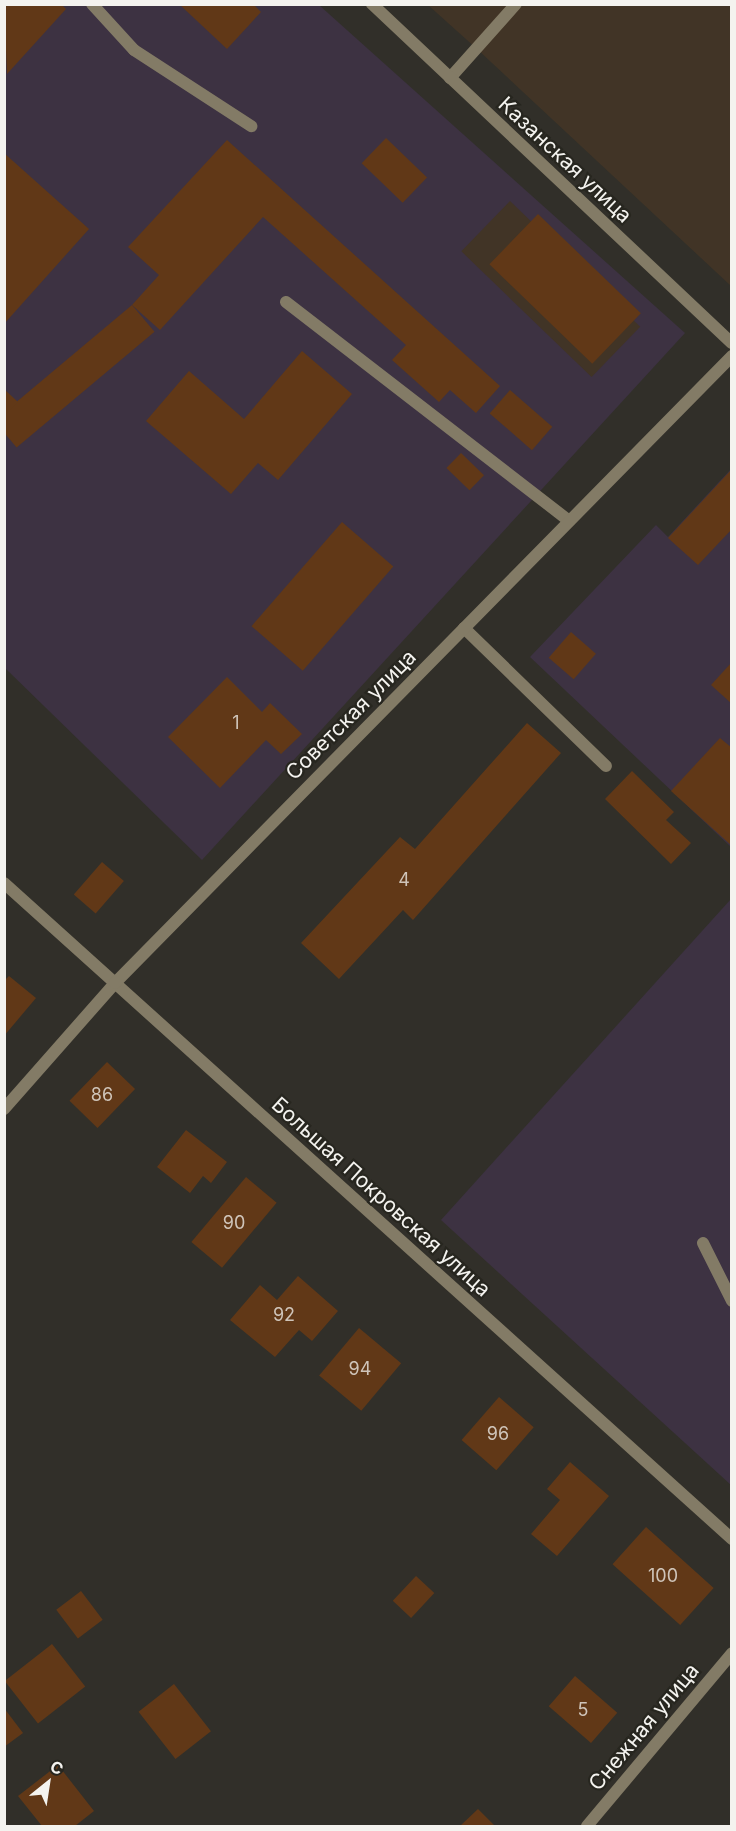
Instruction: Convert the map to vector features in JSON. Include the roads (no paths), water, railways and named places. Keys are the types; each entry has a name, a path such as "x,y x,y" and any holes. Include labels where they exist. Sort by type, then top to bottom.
{"street":[{"path":"92,4 134,50 251,126"},
{"name":"Казанская улица","path":"372,4 732,344"},
{"path":"450,78 516,4"},
{"path":"286,302 569,521"},
{"name":"Советская улица","path":"4,1109 115,983 732,356"},
{"path":"464,628 606,766"},
{"name":"Большая Покровская улица","path":"4,883 732,1539"},
{"path":"703,1243 732,1301"},
{"name":"Снежная улица","path":"587,1827 732,1653"}]}
